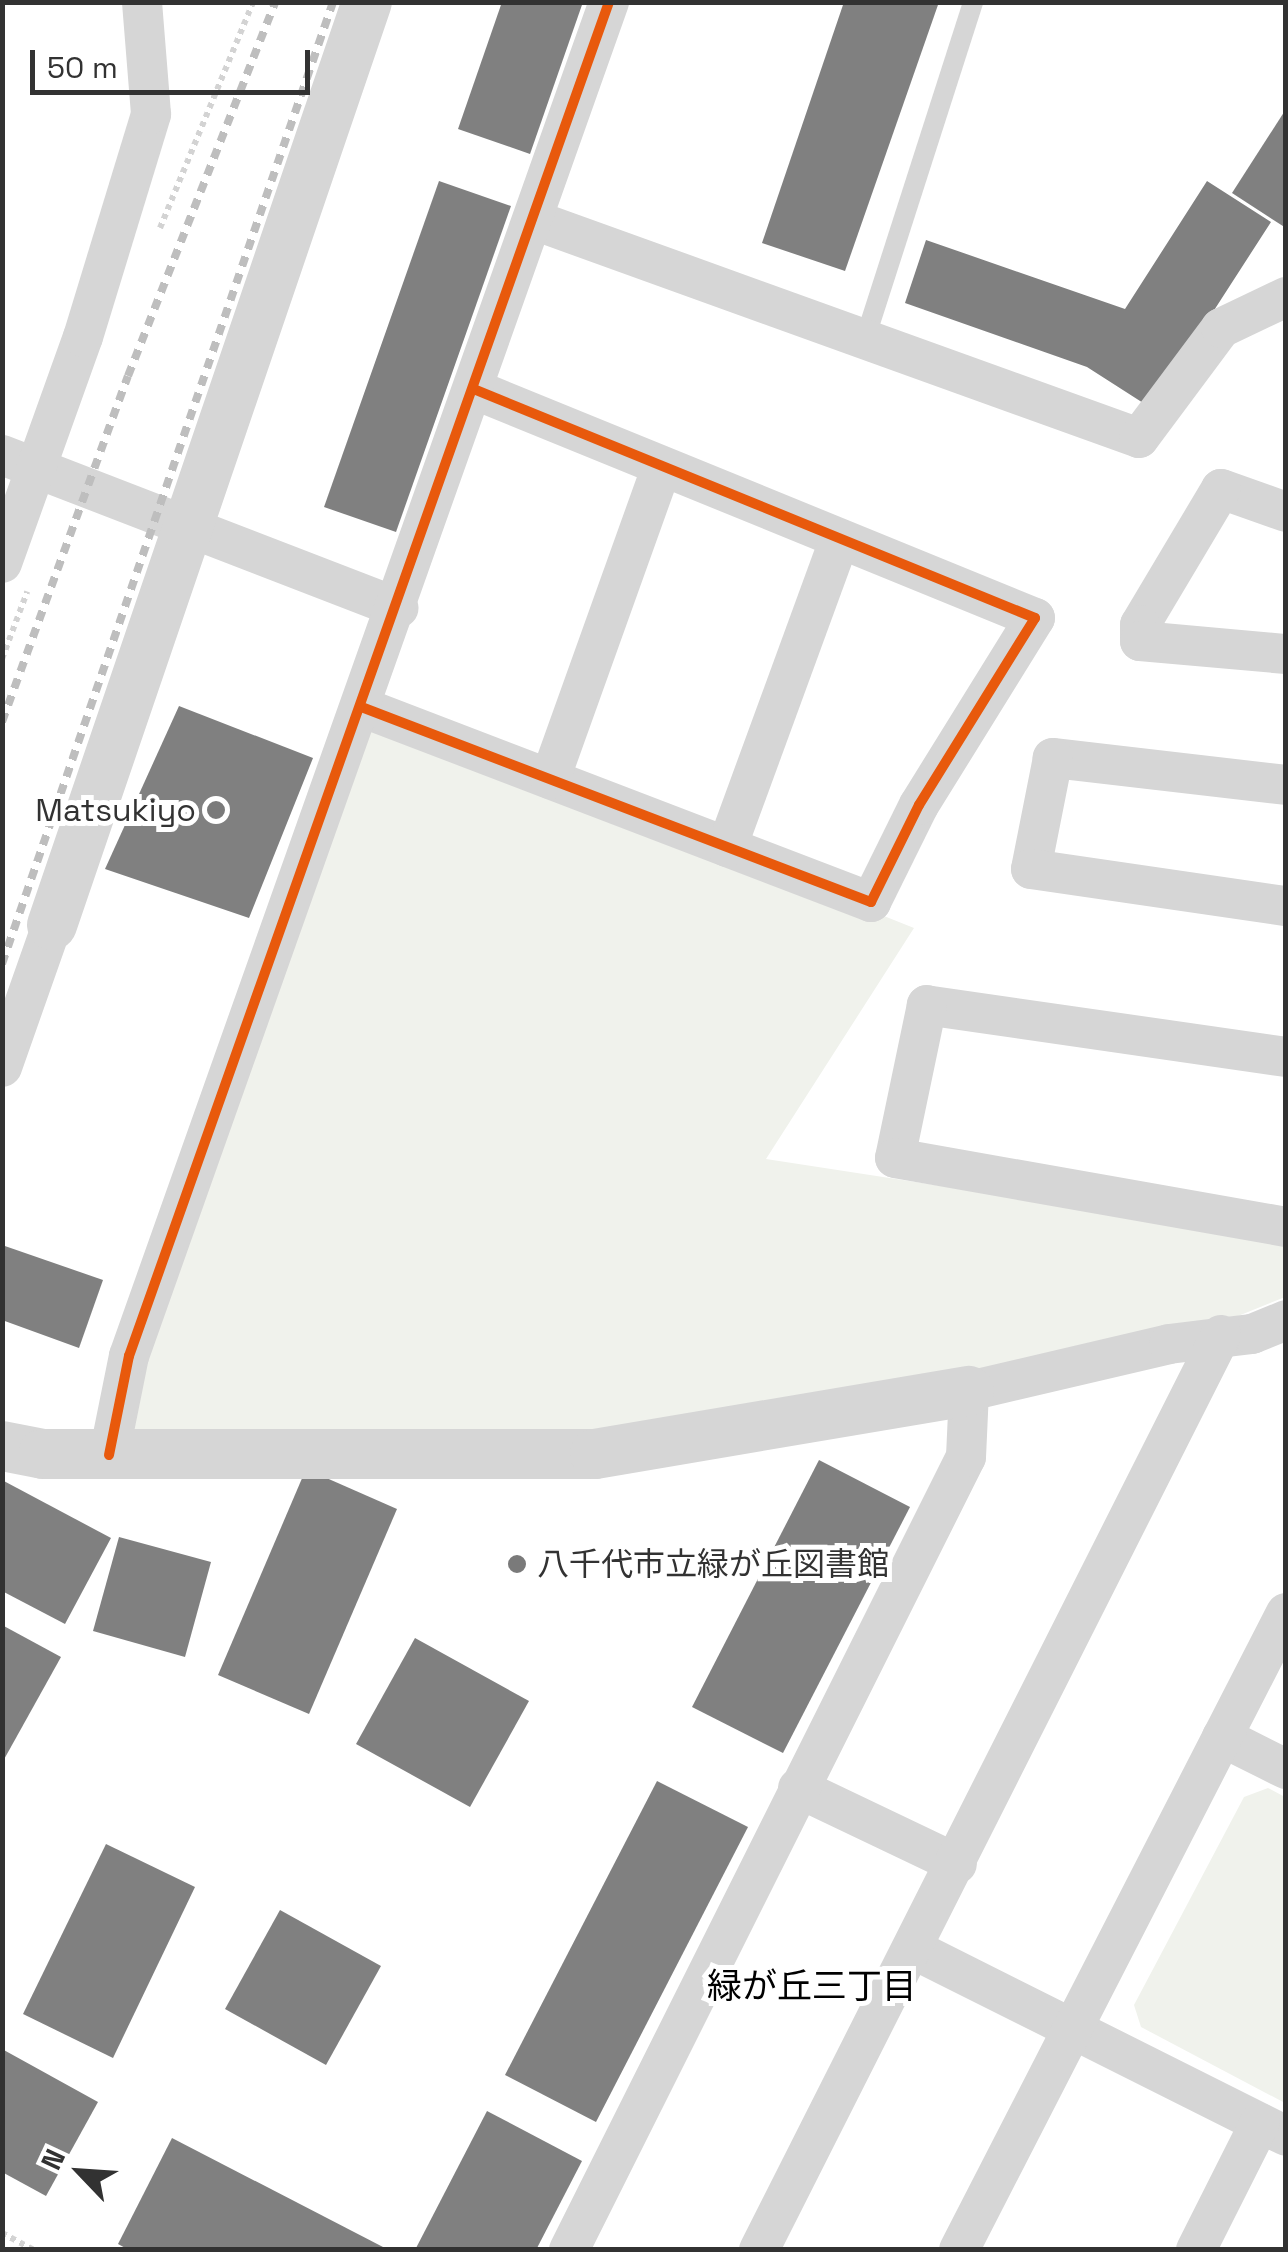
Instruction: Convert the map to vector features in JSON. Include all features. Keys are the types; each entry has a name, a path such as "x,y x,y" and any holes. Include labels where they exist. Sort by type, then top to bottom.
{"street":[{"path":"2,563 20,462 151,114 142,2"},
{"path":"2,1068 367,2"},
{"path":"109,1455 129,1356 364,708 609,2"},
{"path":"534,220 1139,438 1220,328 1286,297"},
{"path":"364,708 871,902 919,805 1035,618 476,390"},
{"path":"20,462 191,524 399,608"},
{"path":"550,779 662,466"},
{"path":"1286,512 1221,489 1140,625 1140,641 1286,654"},
{"path":"727,847 840,539"},
{"path":"1286,785 1053,758 1031,869 1286,906"},
{"path":"1286,1057 927,1005 894,1158 1286,1227"},
{"path":"2,1446 43,1454 109,1455 595,1454 969,1391 1261,1335"},
{"path":"759,2250 956,1864 1261,1335"},
{"path":"568,2250 966,1456 969,1391"},
{"path":"959,2250 1286,1612"},
{"path":"1222,1737 1286,1769"},
{"path":"798,1788 956,1864"},
{"path":"912,1950 1273,2130 1196,2250"}],"lane":[{"path":"866,338 973,2"}],"path":[{"path":"2,2233 34,2250"}],"shaded area":[{"path":"364,708 914,928 766,1159 1285,1239 1285,1297 1169,1344 595,1454 109,1455"},
{"path":"1268,1788 1285,1797 1285,2103 1141,2027 1134,2005 1244,1797"}],"building":[{"path":"502,2 583,2 530,154 458,129"},
{"path":"844,2 939,2 845,271 762,243"},
{"path":"1286,109 1286,228 1232,193"},
{"path":"439,181 511,206 396,532 324,507"},
{"path":"1207,181 1271,222 1151,408 1087,367 905,303 926,240 1125,309"},
{"path":"179,706 313,758 249,918 105,869"},
{"path":"2,1245 103,1280 79,1348 2,1320"},
{"path":"819,1460 910,1507 783,1753 692,1707"},
{"path":"306,1469 397,1509 309,1714 218,1675"},
{"path":"2,1480 111,1538 65,1624 2,1591"},
{"path":"119,1537 211,1562 185,1657 93,1631"},
{"path":"2,1625 61,1657 2,1763"},
{"path":"415,1638 529,1701 470,1807 356,1744"},
{"path":"657,1781 748,1827 596,2122 505,2075"},
{"path":"106,1844 195,1887 113,2058 23,2014"},
{"path":"280,1910 381,1966 326,2065 225,2009"},
{"path":"2,2049 98,2102 46,2196 2,2172"},
{"path":"487,2111 582,2161 536,2250 415,2250"},
{"path":"172,2138 383,2247 382,2250 129,2250 118,2244"}],"railway":[{"path":"2,722 128,376 275,2"},
{"path":"2,964 333,2"}],"cycle path":[{"path":"109,1455 129,1356 609,2"},
{"path":"364,708 871,902 919,805 1035,618 476,390"}],"place":[{"name":"Matsukiyo","path":"216,810"},
{"name":"八千代市立緑が丘図書館","path":"517,1564"}],"district":[{"name":"緑が丘三丁目","path":"812,1986"}]}
